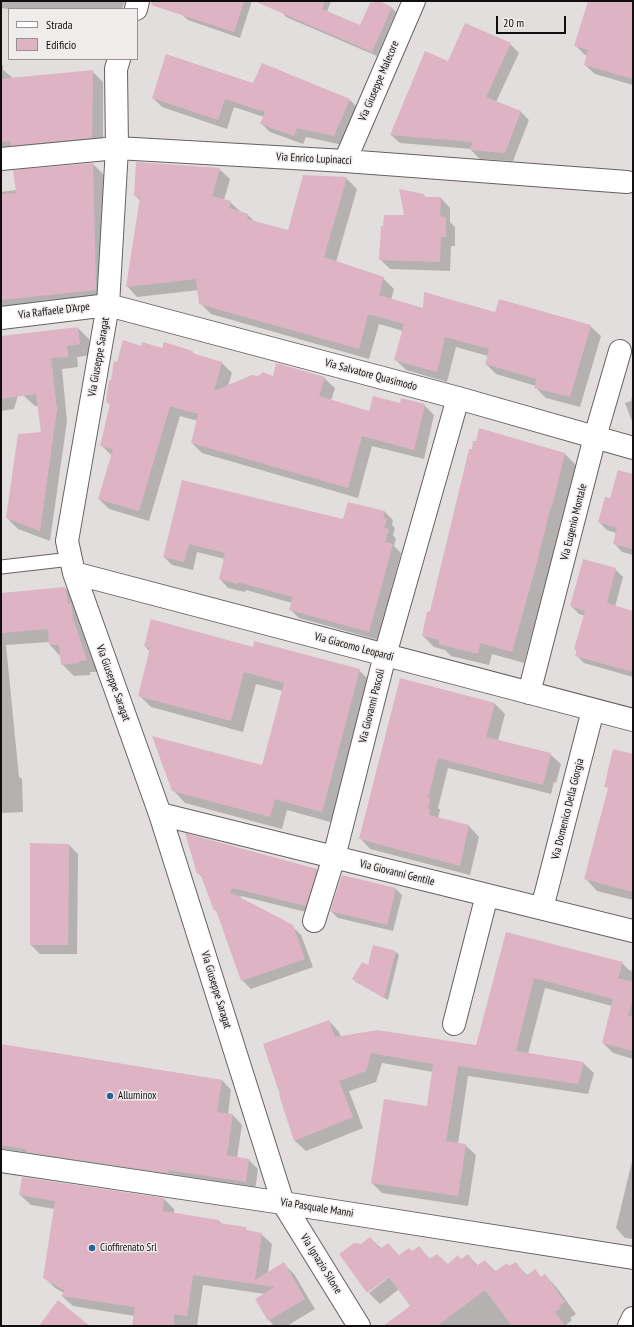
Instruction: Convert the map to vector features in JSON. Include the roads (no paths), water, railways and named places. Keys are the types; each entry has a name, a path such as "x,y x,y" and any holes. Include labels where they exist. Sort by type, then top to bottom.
{"street":[{"name":"Via Giuseppe Malecore","path":"345,161 414,1"},
{"name":"Via Giuseppe Saragat","path":"120,60 116,68 117,148 108,305 67,541 73,566 160,814 283,1202"},
{"name":"Via Enrico Lupinacci","path":"1,159 117,148 345,161 627,182"},
{"name":"Via Raffaele D'Arpe","path":"1,318 108,305"},
{"name":"Via Salvatore Quasimodo","path":"108,305 458,398 633,448"},
{"name":"Via Eugenio Montale","path":"529,693 595,437 620,351"},
{"name":"Via Giovanni Pascoli","path":"314,921 334,857 385,655 458,398"},
{"name":"Via Giacomo Leopardi","path":"73,566 385,655 633,720"},
{"name":"Via Domenico Della Giorgia","path":"542,908 593,710"},
{"name":"Via Giovanni Gentile","path":"160,814 633,931"},
{"path":"454,1024 487,895"},
{"name":"Via Pasquale Manni","path":"1,1161 283,1202 633,1258"},
{"name":"Via Ignazio Silone","path":"283,1202 359,1326"},
{"path":"629,1326 633,1318"}],"lane":[{"path":"1,567 73,566"}],"place":[{"name":"Alluminox","path":"110,1096"},
{"name":"Cioffirenato Srl","path":"92,1248"}]}
